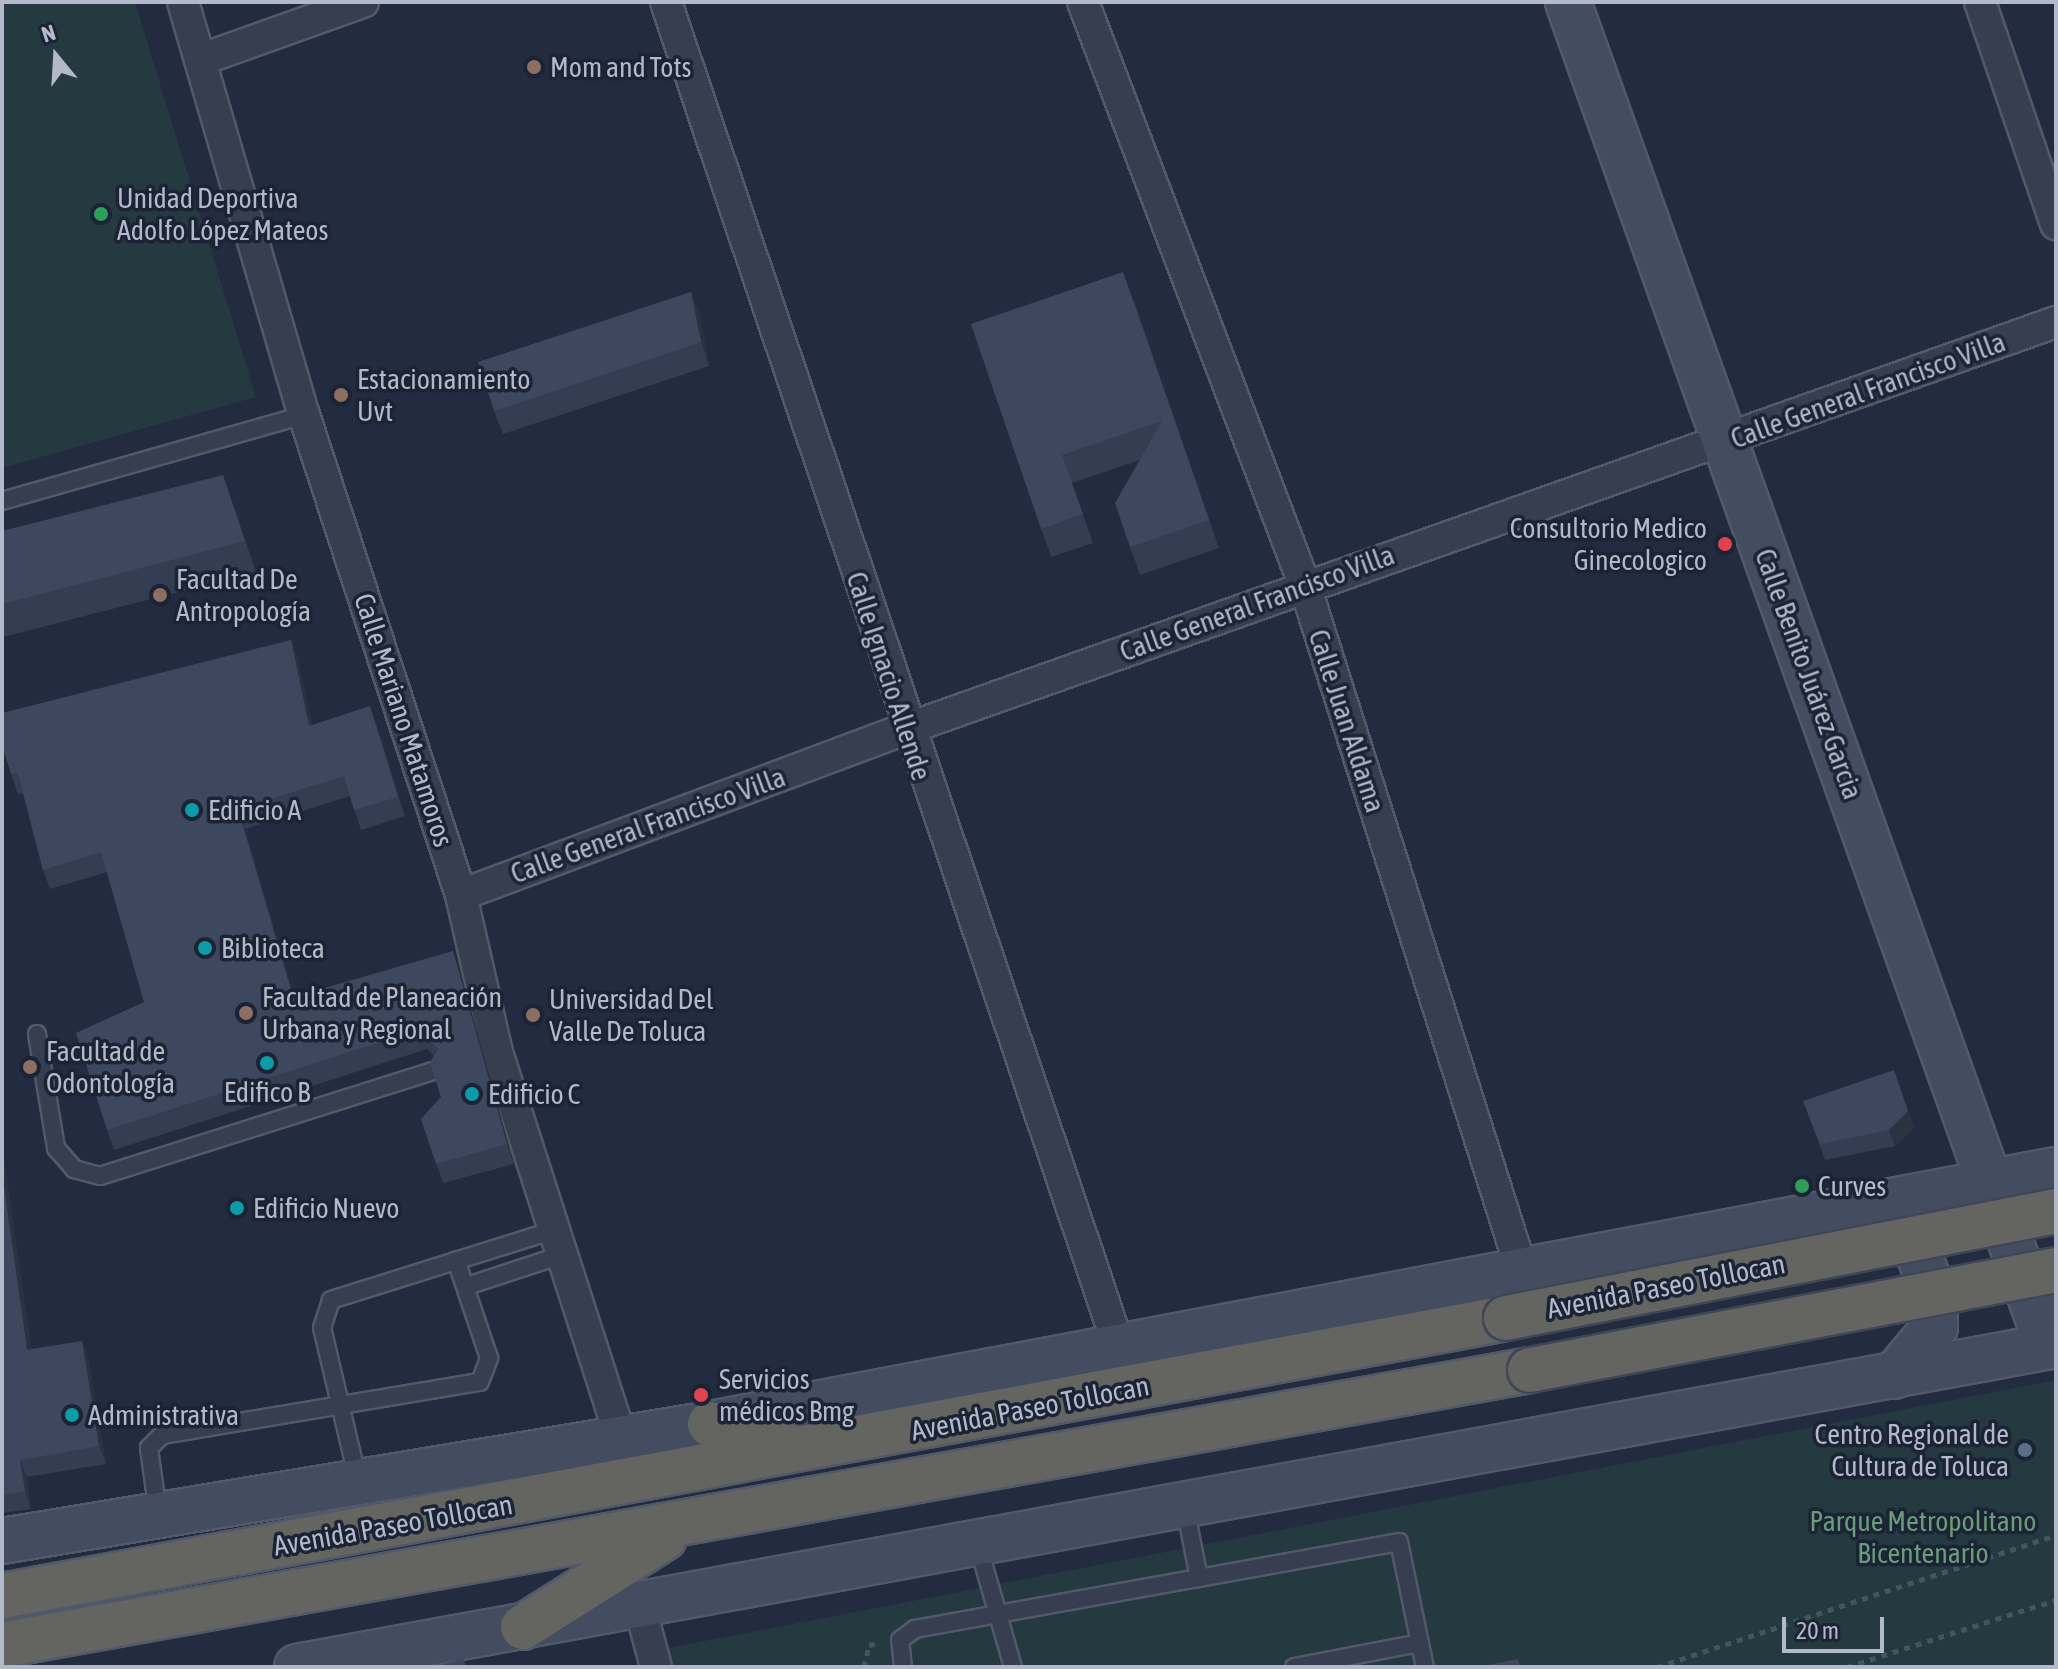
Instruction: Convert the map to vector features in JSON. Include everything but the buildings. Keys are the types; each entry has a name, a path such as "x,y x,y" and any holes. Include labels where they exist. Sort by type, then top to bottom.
{"highway":[{"name":"Avenida Paseo Tollocan","path":"2,1596 807,1451 2056,1211"},
{"name":"Avenida Paseo Tollocan","path":"2,1645 683,1526 2056,1270"},
{"path":"710,1424 807,1451"},
{"path":"523,1627 683,1526"}],"main road":[{"name":"Calle Benito Juárez Garcia","path":"1568,2 2052,1345"},
{"name":"Avenida Paseo Tollocan","path":"2,1541 710,1424 1521,1268 2056,1170"},
{"path":"1863,1204 1919,1254 1935,1299 1935,1327 1894,1376"},
{"path":"297,1667 978,1545 2052,1345"}],"street":[{"name":"Calle Mariano Matamoros","path":"183,2 304,415 461,895 494,1053 621,1438"},
{"path":"200,60 363,2"},
{"name":"Calle Ignacio Allende","path":"666,2 906,729 1119,1347"},
{"name":"Calle Juan Aldama","path":"1083,2 1305,586 1521,1268"},
{"path":"1980,2 2056,224"},
{"name":"Calle General Francisco Villa","path":"461,895 906,729 2056,322"},
{"path":"640,1607 656,1667"}],"lane":[{"path":"2,501 304,415"},
{"path":"37,1034 56,1148 74,1169 100,1176 434,1071"},
{"path":"358,1482 322,1328 331,1300 456,1260 558,1242"},
{"path":"467,1286 558,1242"},
{"path":"158,1515 149,1462 155,1439 480,1382 489,1358 456,1260"},
{"path":"1185,1507 1199,1578"},
{"path":"903,1667 900,1640 907,1632 1399,1542 1425,1667"},
{"path":"978,1545 1013,1667"},
{"path":"1294,1667 1420,1643"}],"path":[{"path":"1657,1667 2056,1535"},
{"path":"1847,1667 2056,1600"}],"green space":[{"name":"Unidad Deportiva Adolfo López Mateos","path":"2,2 135,2 256,397 2,468"},
{"name":"Parque Metropolitano Bicentenario","path":"2056,1380 2056,1667 668,1667 663,1649"}],"place":[{"name":"Mom and Tots","path":"534,67"},
{"name":"Unidad Deportiva Adolfo López Mateos","path":"101,214"},
{"name":"Estacionamiento Uvt","path":"341,395"},
{"name":"Consultorio Medico Ginecologico","path":"1725,544"},
{"name":"Facultad De Antropología","path":"160,595"},
{"name":"Edificio A","path":"192,810"},
{"name":"Biblioteca","path":"205,948"},
{"name":"Facultad de Planeación Urbana y Regional","path":"246,1013"},
{"name":"Universidad Del Valle De Toluca","path":"533,1015"},
{"name":"Edifico B","path":"267,1063"},
{"name":"Facultad de Odontología","path":"30,1067"},
{"name":"Edificio C","path":"472,1094"},
{"name":"Curves","path":"1802,1186"},
{"name":"Edificio Nuevo","path":"237,1208"},
{"name":"Servicios médicos Bmg","path":"701,1395"},
{"name":"Administrativa","path":"72,1415"},
{"name":"Centro Regional de Cultura de Toluca","path":"2025,1450"}]}
